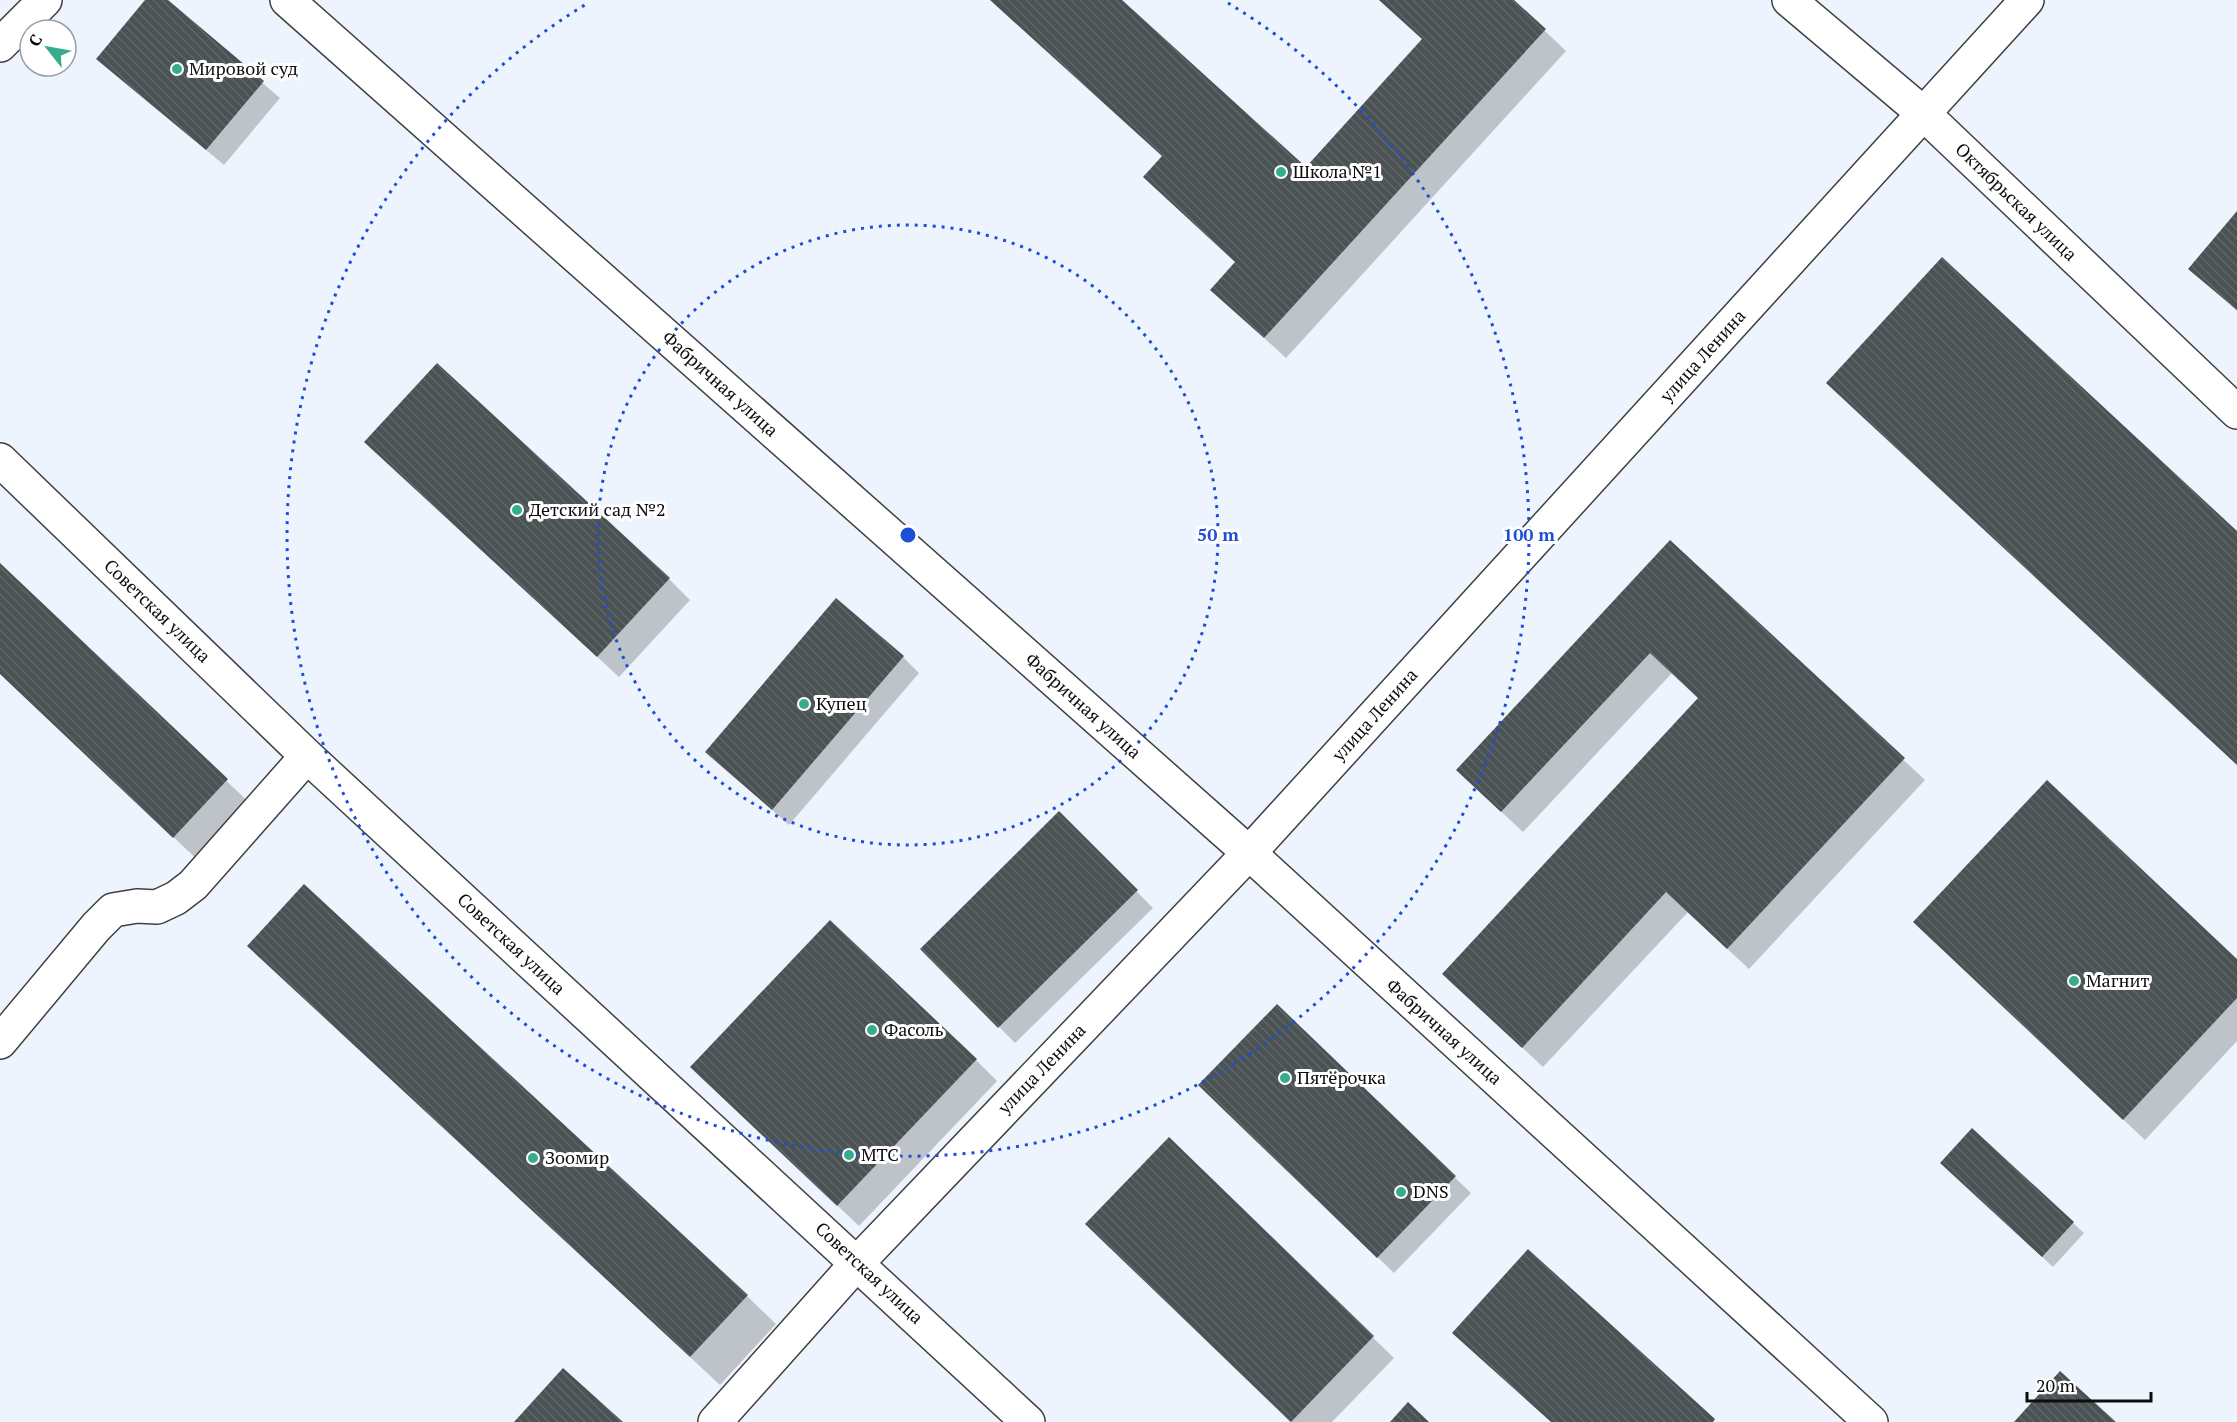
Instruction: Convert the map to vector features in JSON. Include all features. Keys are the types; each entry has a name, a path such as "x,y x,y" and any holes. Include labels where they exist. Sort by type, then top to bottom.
{"street":[{"path":"0,45 45,0"},
{"name":"Фабричная улица","path":"287,0 1249,853 1871,1422"},
{"name":"Октябрьская улица","path":"1789,0 1924,114 2237,412"},
{"name":"улица Ленина","path":"715,1422 858,1262 1249,853 2027,0"},
{"name":"Советская улица","path":"0,460 307,756 858,1262 1028,1422"},
{"path":"0,1042 96,927 113,910 137,906 157,907 176,898 193,885 307,756"}],"building":[{"path":"145,0 168,0 264,81 206,150 96,59"},
{"name":"Школа №1","path":"990,0 1122,0 1306,167 1422,39 1379,0 1514,0 1546,29 1264,338 1210,290 1235,262 1143,177 1162,156"},
{"path":"2237,211 2237,310 2188,269"},
{"path":"1942,257 2237,531 2237,765 1826,383"},
{"name":"Детский сад №2","path":"437,363 670,578 597,657 364,442"},
{"path":"1670,540 1905,758 1727,949 1666,892 1522,1048 1442,974 1698,698 1650,653 1501,812 1456,770"},
{"path":"0,563 228,779 173,838 0,674"},
{"name":"Купец","path":"836,598 904,656 772,810 705,752"},
{"path":"2047,780 2237,959 2237,998 2123,1120 1913,922"},
{"path":"1059,811 1138,890 998,1028 920,949"},
{"path":"304,884 748,1295 690,1357 247,946"},
{"path":"830,920 977,1059 837,1206 690,1067"},
{"path":"1277,1004 1456,1176 1377,1258 1198,1085"},
{"path":"1972,1128 2074,1222 2042,1257 1940,1163"},
{"path":"1169,1137 1374,1336 1291,1422 1085,1224"},
{"path":"1528,1249 1715,1419 1713,1422 1551,1422 1452,1333"},
{"path":"563,1368 623,1422 514,1422"},
{"path":"2060,1371 2116,1422 2014,1422"},
{"path":"1408,1402 1429,1422 1390,1422"}],"place":[{"name":"Мировой суд","path":"177,69"},
{"name":"Школа №1","path":"1281,172"},
{"name":"Детский сад №2","path":"517,510"},
{"name":"Купец","path":"804,704"},
{"name":"Магнит","path":"2074,981"},
{"name":"Фасоль","path":"872,1030"},
{"name":"Пятёрочка","path":"1285,1078"},
{"name":"МТС","path":"849,1155"},
{"name":"Зоомир","path":"533,1158"},
{"name":"DNS","path":"1401,1192"}]}
